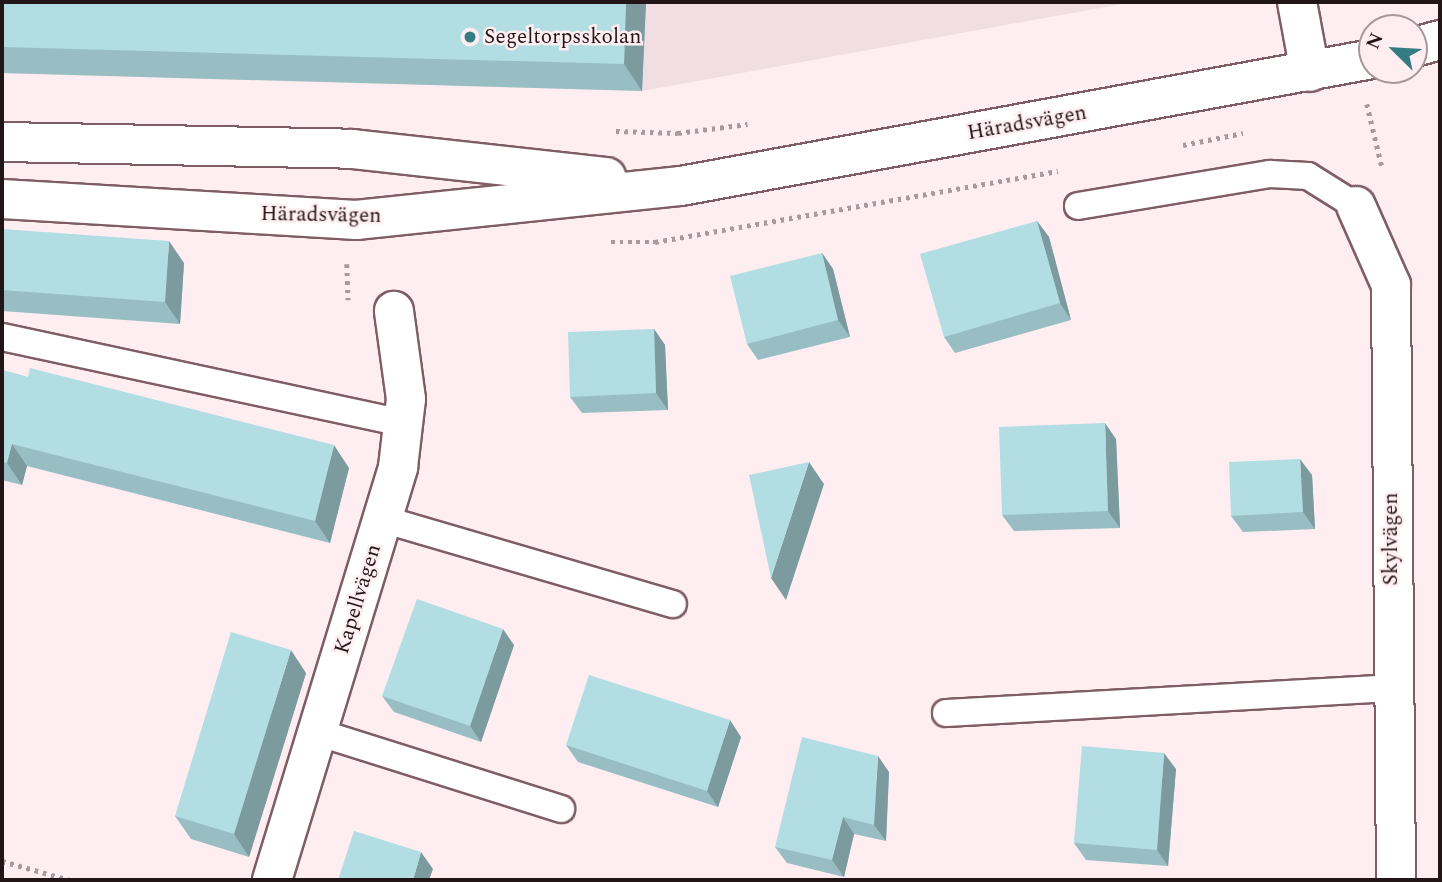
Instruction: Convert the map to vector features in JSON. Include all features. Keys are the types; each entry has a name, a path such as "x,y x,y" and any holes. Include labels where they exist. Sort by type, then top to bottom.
{"street":[{"path":"1297,2 1310,72"},
{"name":"Häradsvägen","path":"2,199 356,220 681,186 1358,62"},
{"name":"Häradsvägen","path":"2,142 352,149 681,186"},
{"name":"Skylvägen","path":"1356,206 1391,285 1391,688 1395,880"},
{"name":"Kapellvägen","path":"272,880 382,519 403,423 394,311"}],"lane":[{"path":"1078,206 1269,174 1308,176 1356,206"},
{"path":"2,337 403,423"},
{"path":"382,519 673,604"},
{"path":"946,713 1391,688"},
{"path":"317,732 561,808"}],"path":[{"path":"1356,206 1384,177 1367,102"},
{"path":"609,131 678,133 758,122"},
{"path":"2,861 71,880"}],"shaded area":[{"name":"Segeltorpsskolan","path":"2,2 1133,2 642,91 2,73"}],"building":[{"path":"2,2 626,2 624,64 2,47"},
{"path":"1037,221 1060,303 944,337 920,254"},
{"path":"2,229 169,241 165,302 2,290"},
{"path":"822,253 838,320 747,344 730,276"},
{"path":"654,329 656,393 570,397 568,332"},
{"path":"30,368 334,445 315,521 12,444 7,463 2,462 2,370 28,377"},
{"path":"1105,423 1108,511 1002,515 999,427"},
{"path":"1300,459 1303,512 1231,516 1229,462"},
{"path":"809,462 771,578 749,475"},
{"path":"417,599 503,629 470,726 382,696"},
{"path":"231,632 291,650 234,834 175,816"},
{"path":"589,675 730,720 707,791 566,745"},
{"path":"802,737 878,756 874,825 843,817 832,860 775,847"},
{"path":"1082,746 1164,753 1157,850 1074,843"},
{"path":"354,831 421,852 413,880 338,880"}],"place":[{"name":"Segeltorpsskolan","path":"470,37"}]}
